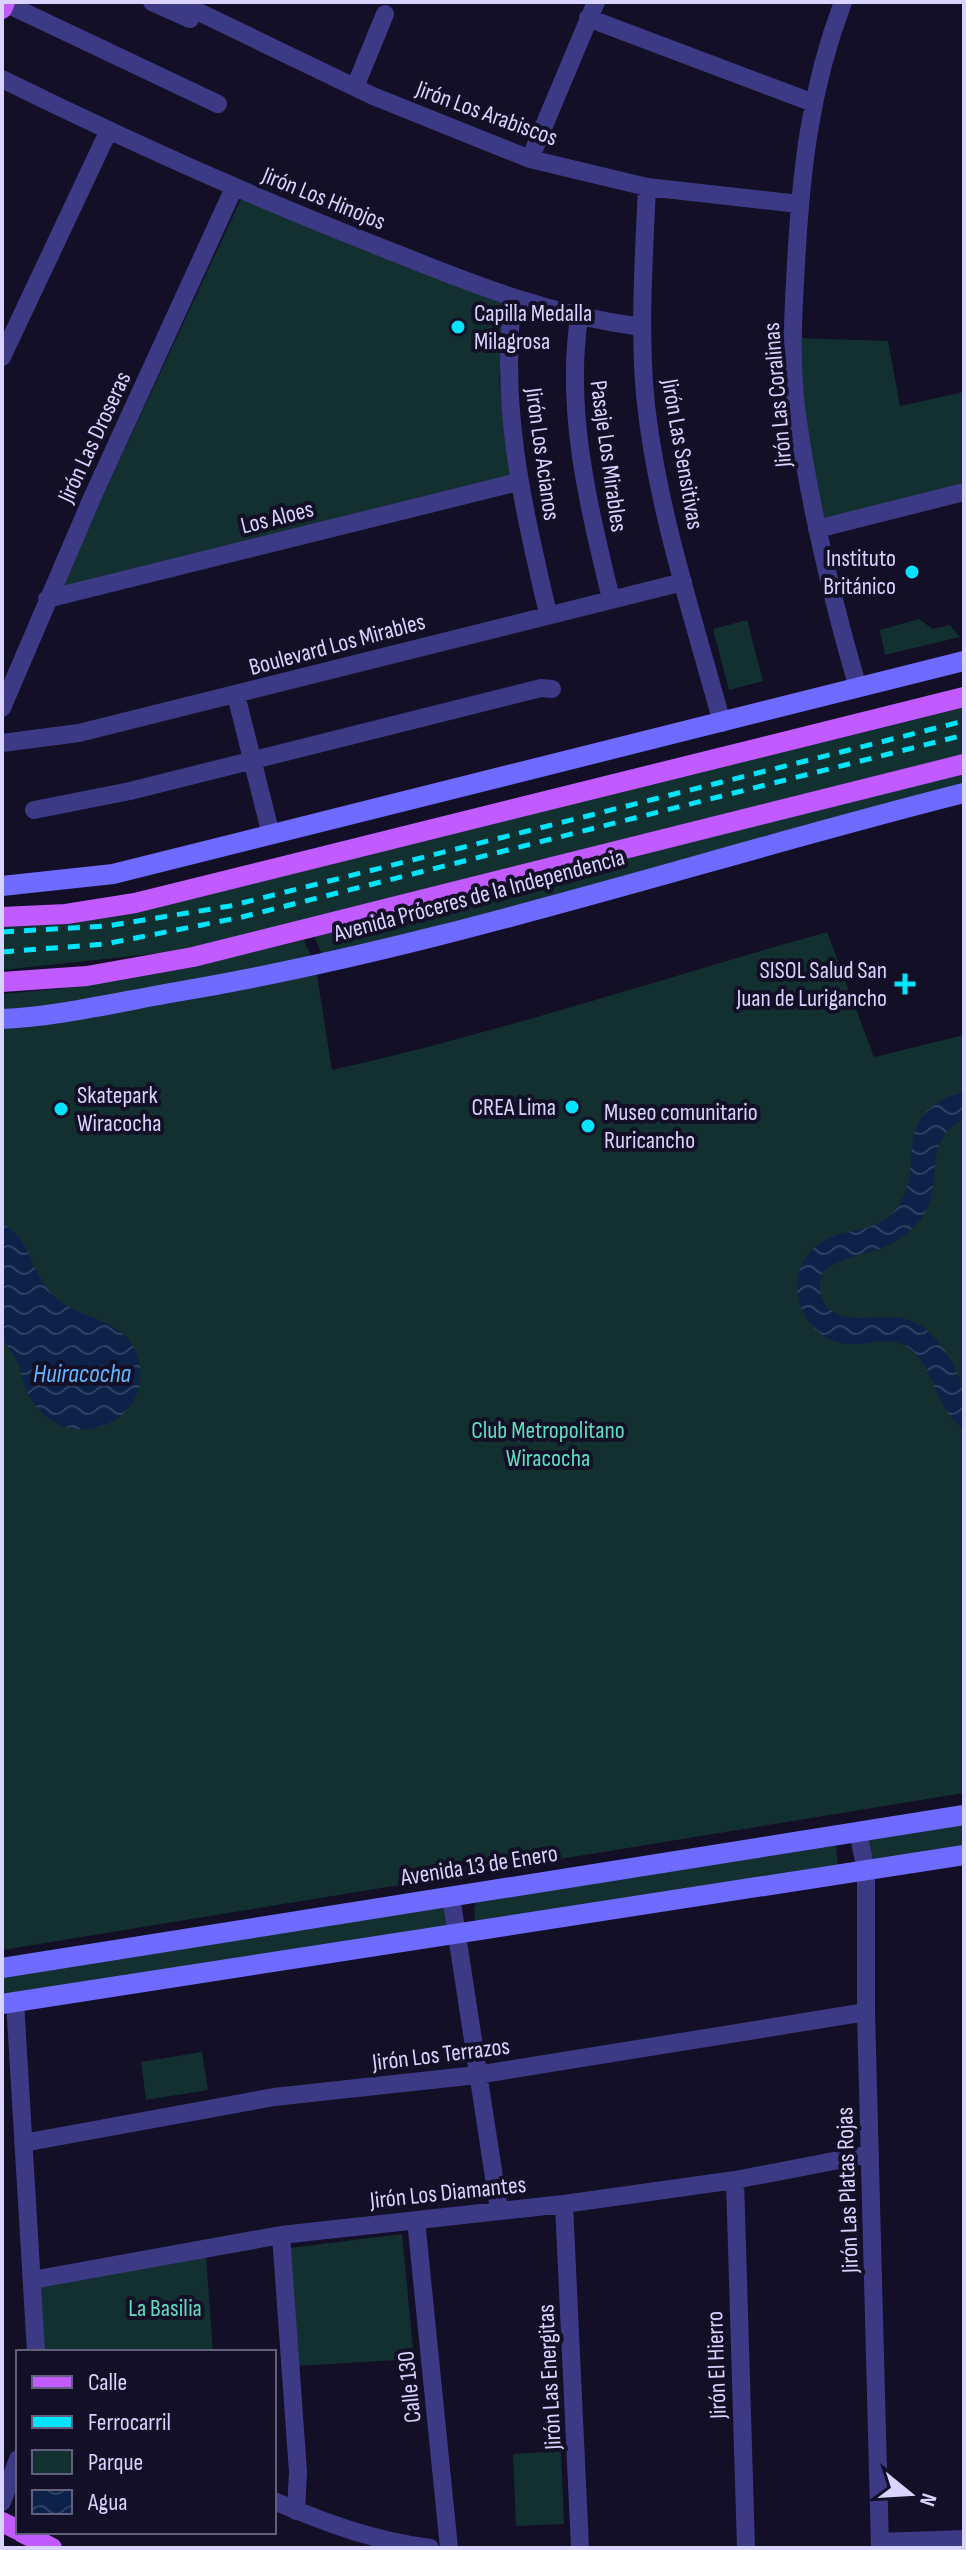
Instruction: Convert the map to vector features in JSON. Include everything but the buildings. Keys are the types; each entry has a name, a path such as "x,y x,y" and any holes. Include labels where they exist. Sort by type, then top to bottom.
{"main road":[{"path":"2,9 5,2"},
{"path":"2,886 113,874 964,661"},
{"path":"2,917 66,914 135,903 964,697"},
{"name":"Avenida Próceres de la Independencia","path":"2,982 87,976 193,957 964,764"},
{"name":"Avenida Próceres de la Independencia","path":"2,1019 50,1015 225,984 386,949 817,829 964,793"},
{"name":"Avenida 13 de Enero","path":"2,1968 964,1815"},
{"path":"8,2003 964,1855"},
{"path":"26,2534 52,2548"}],"street":[{"path":"5,2 218,104"},
{"path":"152,2 352,95 373,96"},
{"name":"Jirón Las Coralinas","path":"843,2 811,102 799,204 791,341 797,415 817,529 858,688"},
{"name":"Jirón Los Arabiscos","path":"188,4 373,96 530,159 647,187 799,204"},
{"path":"530,159 592,10 811,102"},
{"path":"355,87 385,14"},
{"name":"Jirón Los Hinojos","path":"2,79 234,188 513,300 579,318 641,327"},
{"path":"2,357 109,130"},
{"name":"Jirón Las Sensitivas","path":"647,187 641,327 650,433 683,582 722,723"},
{"name":"Jirón Las Droseras","path":"2,708 47,599 234,188"},
{"name":"Jirón Los Acianos","path":"513,300 507,370 518,482 548,614"},
{"name":"Pasaje Los Mirables","path":"579,318 573,399 592,517 611,599"},
{"name":"Los Aloes","path":"47,599 518,482"},
{"path":"817,529 964,492"},
{"name":"Boulevard Los Mirables","path":"2,743 79,733 683,582"},
{"path":"34,810 130,791 541,688 552,689"},
{"path":"236,695 271,835"},
{"name":"Jirón Las Platas Rojas","path":"858,1832 866,1871 866,2012 880,2545"},
{"path":"451,1896 499,2210"},
{"path":"8,2003 23,2143 36,2350"},
{"name":"Jirón Los Terrazos","path":"23,2143 274,2097 477,2075 866,2012"},
{"name":"Jirón Los Diamantes","path":"32,2280 281,2235 564,2204 735,2180 870,2154"},
{"name":"Jirón El Hierro","path":"735,2180 746,2548"},
{"name":"Jirón Las Energitas","path":"564,2204 580,2548"},
{"name":"Calle 130","path":"416,2220 449,2548"},
{"path":"281,2235 298,2472 296,2511"},
{"path":"2,2502 16,2464"},
{"path":"276,2502 370,2538 430,2548"},
{"path":"880,2545 964,2539"}],"green space":[{"path":"241,199 507,305 499,381 510,477 59,590"},
{"path":"798,338 888,341 900,406 964,392 964,483 821,520 806,422"},
{"path":"919,619 933,629 950,625 960,637 885,655 880,630"},
{"path":"747,620 763,681 729,690 713,629"},
{"path":"964,707 964,754 179,951 2,970 2,926 110,917"},
{"path":"964,773 964,788 330,956 323,957 315,938 317,933"},
{"name":"Club Metropolitano Wiracocha","path":"827,932 874,1057 964,1035 964,1793 2,1950 2,1028 82,1018 317,975 332,1070 519,1022"},
{"path":"304,940 310,954 306,961 2,1014 2,994 57,989 188,967"},
{"path":"964,1821 964,1846 873,1862 868,1837"},
{"path":"829,1845 836,1847 838,1868 475,1921 474,1907 478,1901"},
{"path":"447,1907 447,1932 2,1997 2,1975"},
{"path":"202,2052 208,2090 146,2100 141,2062"},
{"path":"402,2234 414,2359 297,2366 289,2248"},
{"name":"La Basilia","path":"206,2256 213,2350 42,2350 38,2287"},
{"path":"561,2451 564,2524 516,2526 513,2454"}],"water":[{"path":"964,1091 964,1118 941,1140 929,1205 921,1219 888,1246 829,1267 822,1275 820,1285 822,1299 836,1314 857,1318 900,1318 923,1327 933,1336 949,1357 960,1381 965,1397 964,1430 946,1410 925,1367 911,1349 883,1341 843,1343 821,1334 803,1312 797,1285 805,1259 815,1247 836,1235 882,1222 891,1215 907,1188 917,1126 940,1101"},
{"name":"Huiracocha","path":"2,1223 20,1239 42,1281 58,1300 110,1325 134,1348 140,1371 138,1392 128,1409 112,1422 93,1428 73,1429 53,1421 32,1400 2,1333"}],"railway":[{"path":"2,932 107,926 230,906 964,721"},
{"path":"2,952 105,944 242,917 964,735"}],"place":[{"name":"Capilla Medalla Milagrosa","path":"458,327"},
{"name":"Instituto Británico","path":"912,572"},
{"name":"SISOL Salud San Juan de Lurigancho","path":"905,984"},
{"name":"CREA Lima","path":"572,1107"},
{"name":"Skatepark Wiracocha","path":"61,1109"},
{"name":"Museo comunitario Ruricancho","path":"588,1126"}]}
